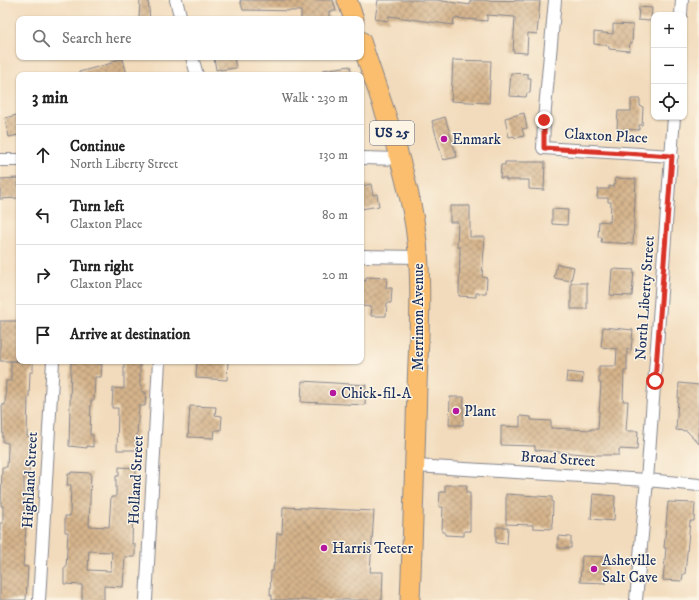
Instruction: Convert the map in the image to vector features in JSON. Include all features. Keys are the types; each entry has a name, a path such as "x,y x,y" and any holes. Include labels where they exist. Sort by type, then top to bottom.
{"main road":[{"path":"347,0 353,16"},
{"name":"Merrimon Avenue","path":"364,50 400,159 412,208 418,257 419,306 410,600"}],"street":[{"path":"176,0 180,16"},
{"name":"Claxton Place","path":"555,0 544,120 544,148 672,156"},
{"path":"681,12 682,0"},
{"path":"193,60 196,72"},
{"name":"North Liberty Street","path":"636,600 647,480 674,120"},
{"path":"364,158 400,159"},
{"path":"0,160 16,160"},
{"path":"364,256 418,257"},
{"name":"Highland Street","path":"39,600 53,364"},
{"name":"Holland Street","path":"146,600 159,364"},
{"name":"Broad Street","path":"415,466 647,480 699,485"}],"building":[{"path":"140,0 148,0 150,16 139,16"},
{"path":"240,0 333,0 336,11 329,11 329,16 301,16 301,11 243,10"},
{"path":"378,0 436,0 470,5 470,0 540,1 537,34 528,33 527,53 513,52 515,17 487,15 487,21 454,18 453,25 389,16 388,21 375,19"},
{"path":"639,7 652,8 651,21 638,20"},
{"path":"613,24 633,25 632,43 630,43 629,51 609,49 609,46 594,44 594,32 613,34"},
{"path":"123,60 126,72 79,72 112,63 111,61"},
{"path":"214,60 235,60 236,68 216,70"},
{"path":"453,60 491,61 489,103 451,101"},
{"path":"350,66 351,72 323,72 323,70"},
{"path":"511,73 528,74 528,78 531,78 530,93 527,93 526,97 509,96"},
{"path":"631,99 640,99 640,106 643,107 642,125 639,125 639,130 617,129 618,111 631,111"},
{"path":"524,113 527,128 522,129 524,136 515,138 514,136 509,137 505,118"},
{"path":"16,115 16,136 9,137 5,118"},
{"name":"Enmark","path":"445,117 457,157 443,160 432,121"},
{"path":"505,162 545,162 544,190 529,189 529,180 506,180 506,178 500,178 501,165 505,165"},
{"path":"16,178 16,198 0,199 0,179"},
{"path":"615,178 636,179 633,244 601,242 602,237 598,237 599,221 610,222 611,202 608,202 608,198 597,198 598,189 609,189 609,186 614,187"},
{"path":"371,184 373,195 377,194 379,206 364,208 364,185"},
{"path":"450,206 470,206 470,237 485,237 482,277 487,278 486,293 476,293 476,297 459,296 460,247 457,247 458,222 450,222"},
{"path":"552,209 568,210 567,225 552,224"},
{"path":"557,264 574,267 571,281 554,278"},
{"path":"612,269 634,270 632,296 610,295"},
{"path":"366,277 387,278 386,288 392,288 391,303 387,303 386,316 371,316 372,307 364,306 364,281 366,281"},
{"path":"571,283 587,283 587,309 571,309"},
{"path":"0,321 16,321 16,361 0,361"},
{"path":"603,327 633,330 631,350 627,349 627,371 624,371 623,401 628,401 626,431 638,431 637,450 619,449 619,455 597,455 535,450 535,446 501,445 501,426 520,427 520,416 531,417 531,420 551,421 551,428 598,429 601,383 599,383 599,366 616,366 617,349 601,347"},
{"path":"11,361 16,361 16,364 33,364 33,372 30,372 28,397 27,436 30,436 29,476 24,476 24,515 27,515 23,566 28,567 26,600 0,600 0,523 3,523 3,506 1,506 2,467 7,467 8,448 8,443 3,442 2,405 5,405 6,381 11,381"},
{"path":"71,364 102,364 101,377 95,377 94,400 91,400 90,435 93,435 93,447 87,446 87,448 69,446"},
{"path":"124,364 140,364 140,386 142,386 142,392 146,392 145,406 139,406 136,450 117,450 118,408 112,408 113,388 124,389"},
{"path":"197,364 228,364 227,380 196,378"},
{"path":"567,372 583,374 582,383 566,382"},
{"name":"Chick-fil-A","path":"302,381 366,385 365,405 301,402"},
{"path":"679,383 699,385 699,444 687,431 676,430"},
{"name":"Plant","path":"450,397 464,397 463,425 449,425"},
{"path":"190,406 216,407 215,415 222,416 221,430 215,430 214,438 188,437"},
{"path":"119,467 136,468 135,511 133,511 132,544 135,544 135,557 125,557 123,587 104,586 104,600 82,600 82,585 64,584 64,568 66,568 68,532 65,532 65,516 70,516 71,485 67,485 68,474 71,474 71,472 91,473 89,526 109,527 111,497 116,497 116,476 119,476","holes":["89,551 112,552 111,571 88,570"]},
{"path":"445,485 467,485 466,493 470,493 470,531 464,531 464,536 445,535 445,532 442,532 443,507 439,507 440,492 445,492"},
{"path":"506,494 552,497 552,529 533,528 533,525 506,524"},
{"path":"593,494 615,496 614,521 591,519"},
{"path":"668,502 695,503 694,521 690,521 685,574 683,574 682,581 663,580"},
{"name":"Harris Teeter","path":"283,507 374,511 370,572 383,572 382,600 272,600 272,595 270,595 271,571 273,571 275,563 277,533 282,534"},
{"path":"496,527 508,527 507,544 496,543"},
{"path":"558,536 571,537 571,548 558,548"},
{"name":"Asheville Salt Cave","path":"582,556 607,557 606,583 580,582"}],"place":[{"name":"Enmark","path":"444,139"},
{"name":"Chick-fil-A","path":"333,393"},
{"name":"Plant","path":"456,411"},
{"name":"Harris Teeter","path":"324,548"},
{"name":"Asheville Salt Cave","path":"594,569"}],"route":[{"path":"544,120 544,148 672,156 655,381"}]}
